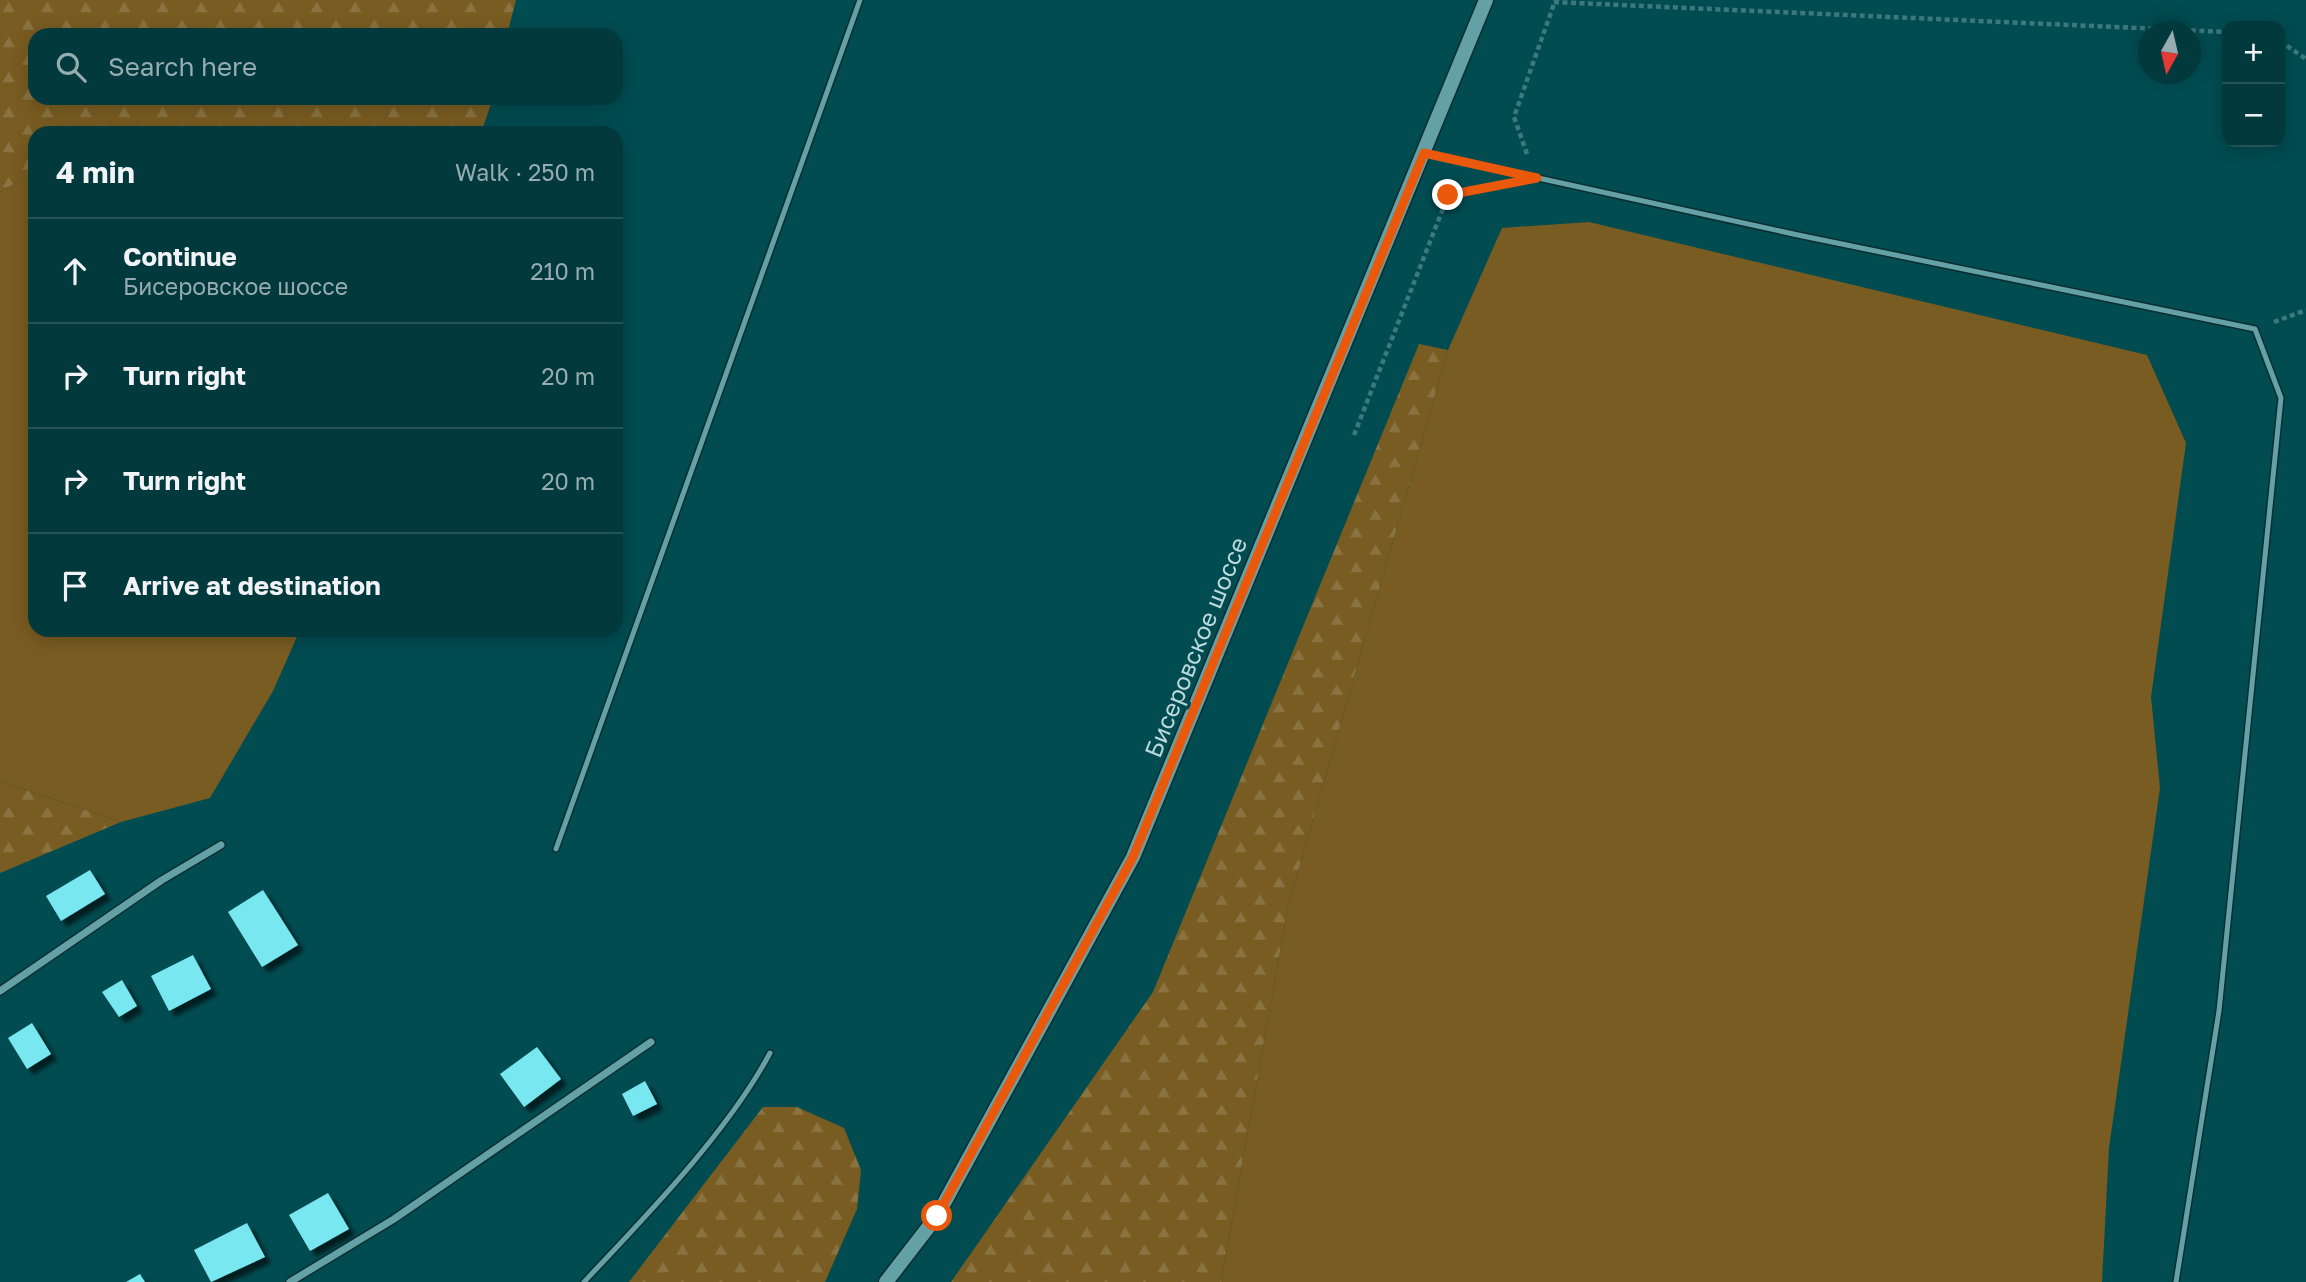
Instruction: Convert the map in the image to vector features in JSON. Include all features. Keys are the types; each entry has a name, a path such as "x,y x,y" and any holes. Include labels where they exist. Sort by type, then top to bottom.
{"main road":[{"name":"Бисеровское шоссе","path":"886,1282 937,1216 1133,857 1486,0"}],"street":[{"path":"0,991 163,880 221,845"},
{"path":"290,1282 394,1219 652,1042"}],"lane":[{"path":"556,849 860,0"},
{"path":"1424,153 2255,329 2281,398 2219,1011 2176,1282"},
{"path":"584,1282 717,1132 756,1080 770,1053"}],"path":[{"path":"1537,178 1514,117 1555,1 2222,32"},
{"path":"2285,44 2306,59"},
{"path":"1354,435 1448,195 1486,188"},
{"path":"2255,329 2306,310"}],"green space":[{"path":"0,0 516,0 509,28 28,28 28,105 491,105 483,126 28,126 28,176 0,192"},
{"path":"28,176 28,637 297,637 273,691 210,798 121,822 0,781 0,192"},
{"path":"1589,222 2147,355 2186,443 2151,697 2160,788 2109,1148 2102,1282 1221,1282 1288,907 1448,350 1502,228"},
{"path":"1419,344 1448,350 1288,907 1221,1282 951,1282 1153,992"},
{"path":"0,781 121,822 0,873"},
{"path":"763,1107 797,1107 844,1128 861,1170 857,1209 825,1282 629,1282"}],"building":[{"path":"90,870 105,894 61,921 46,896"},
{"path":"263,890 298,945 262,967 228,912"},
{"path":"193,955 211,989 169,1011 151,976"},
{"path":"122,980 137,1006 119,1017 102,992"},
{"path":"32,1023 51,1054 27,1069 8,1038"},
{"path":"537,1047 561,1079 524,1107 500,1074"},
{"path":"645,1081 657,1104 633,1116 622,1094"},
{"path":"328,1193 349,1229 310,1251 289,1215"},
{"path":"247,1223 265,1257 211,1282 194,1250"},
{"path":"140,1274 145,1282 126,1282"}],"route":[{"path":"937,1216 1133,857 1424,153 1537,178 1448,195"}]}
